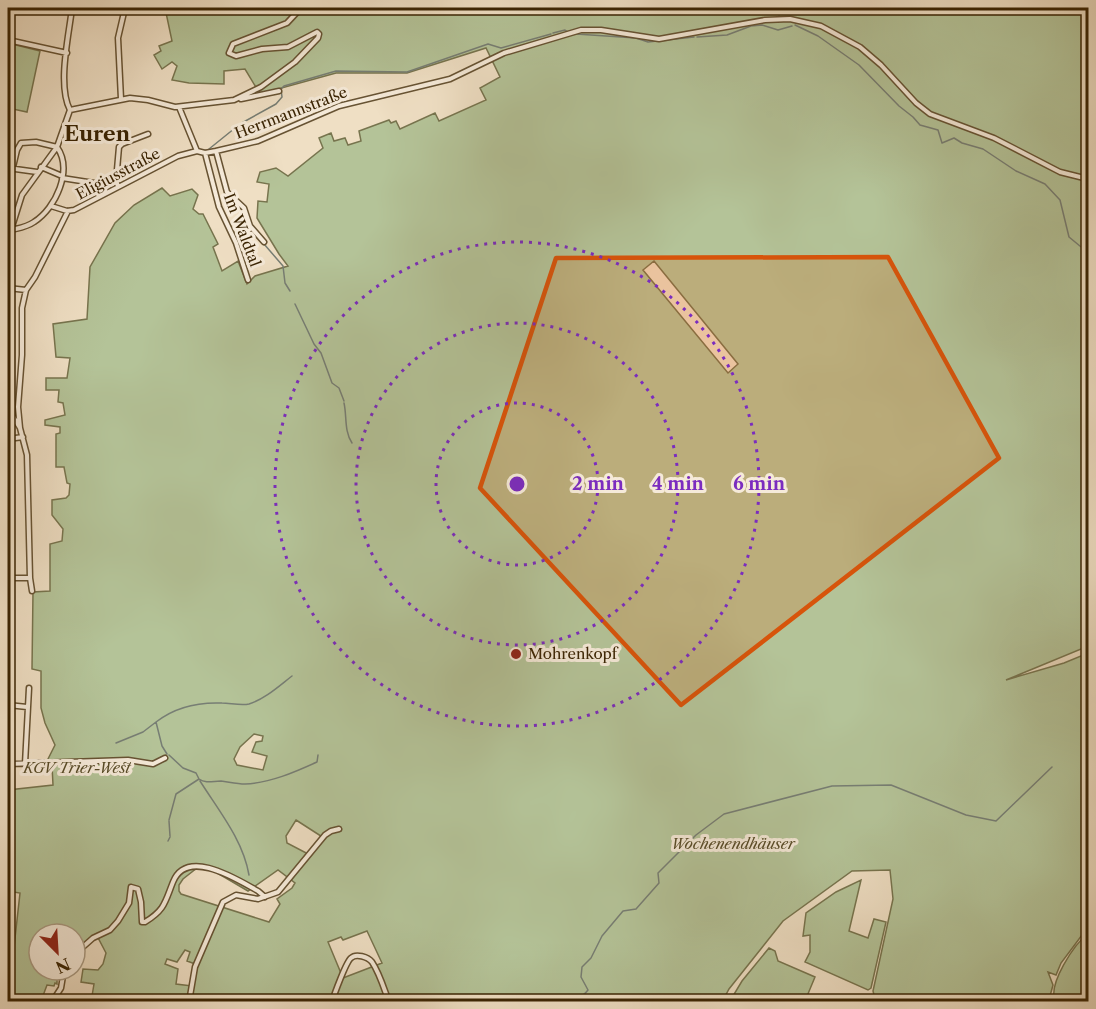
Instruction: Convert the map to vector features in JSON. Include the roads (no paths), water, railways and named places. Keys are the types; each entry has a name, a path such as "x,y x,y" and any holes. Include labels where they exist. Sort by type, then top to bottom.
{"street":[{"path":"8,231 22,195 57,147 69,111 64,83 72,8"},
{"path":"122,99 118,38 125,8"},
{"path":"234,100 261,87 295,62 318,38 319,33 313,33 303,41 288,47 262,49 236,56 229,52 231,48 239,41 287,23 301,8"},
{"name":"Herrmannstraße","path":"197,151 205,153 216,151 266,138 343,104 445,81 504,53 581,30 601,30 659,39 765,20 803,21 821,26 867,53 916,103 930,114 994,138 1060,172 1089,179"},
{"path":"8,40 67,53"},
{"path":"69,111 122,99 148,99 179,107 234,100 279,90"},
{"path":"179,107 197,151"},
{"path":"118,186 116,181 119,147 148,134"},
{"path":"13,167 17,150 22,142 36,142 57,147"},
{"path":"8,231 33,223 51,207 60,188 62,177 63,159 57,147"},
{"name":"Eligiusstraße","path":"51,207 68,211 80,207 169,160 197,151"},
{"path":"216,151 227,192 244,208 250,226 264,242"},
{"name":"Im Waldtal","path":"205,153 219,207 233,236 248,280"},
{"path":"41,167 62,177 99,186"},
{"path":"8,168 37,172"},
{"path":"20,428 18,407 22,355 22,308 26,290 35,277 68,211"},
{"path":"8,288 26,290"},
{"path":"18,407 8,408 20,428 27,455 32,591"},
{"path":"11,441 23,437"},
{"path":"8,578 30,578"},
{"path":"25,764 29,688"},
{"path":"8,705 27,707"},
{"path":"8,764 128,760 153,764 165,758"},
{"path":"189,1002 195,967 221,906 236,896 258,899 278,891 325,835 339,829"},
{"path":"87,943 110,930 118,921 129,903 131,887 135,886 138,889 142,922 162,910 173,880 181,870 186,868 212,868 265,897"},
{"path":"332,1002 344,969 350,958 355,956 366,957 373,963 389,1002"},
{"path":"52,1002 61,982"}],"waterway":[{"path":"779,15 781,8"},
{"path":"697,37 727,35 751,26 762,25 778,30 792,26"},
{"path":"795,25 818,36 859,65 920,125 938,130 942,143 954,138 962,143 983,149 1016,171 1045,184 1060,200 1069,237 1086,251"},
{"path":"553,33 565,30 568,32"},
{"path":"209,149 240,124 276,104 282,97 281,89 284,86 336,71 407,72 488,44 501,48 551,34"},
{"path":"576,34 636,38 648,42 694,37"},
{"path":"264,244 283,266 285,283 290,291"},
{"path":"295,304 314,344 321,353 332,383 339,388 344,401"},
{"path":"344,403 347,428 352,443"},
{"path":"156,722 179,709 196,705 213,703 243,705 255,702 292,676"},
{"path":"116,743 143,732 156,722 162,746 167,754"},
{"path":"169,755 183,768 196,773 199,779 176,794 169,820"},
{"path":"199,779 207,782 242,784 264,782 317,762 318,755"},
{"path":"560,1002 561,998 578,997 588,990 581,977 582,967 591,958 602,936 623,911 636,909 659,883 658,873 696,835 724,814 832,786 891,785 966,815 996,821 1052,767"},
{"path":"200,781 236,838 249,875"},
{"path":"169,821 170,836"},
{"path":"168,841 170,837"}],"place":[{"name":"Mohrenkopf","path":"516,654"}],"district":[{"name":"Euren","path":"97,134"}],"park label":[{"name":"KGV Trier-West","path":"77,768"},
{"name":"Wochenendhäuser","path":"733,844"}]}
